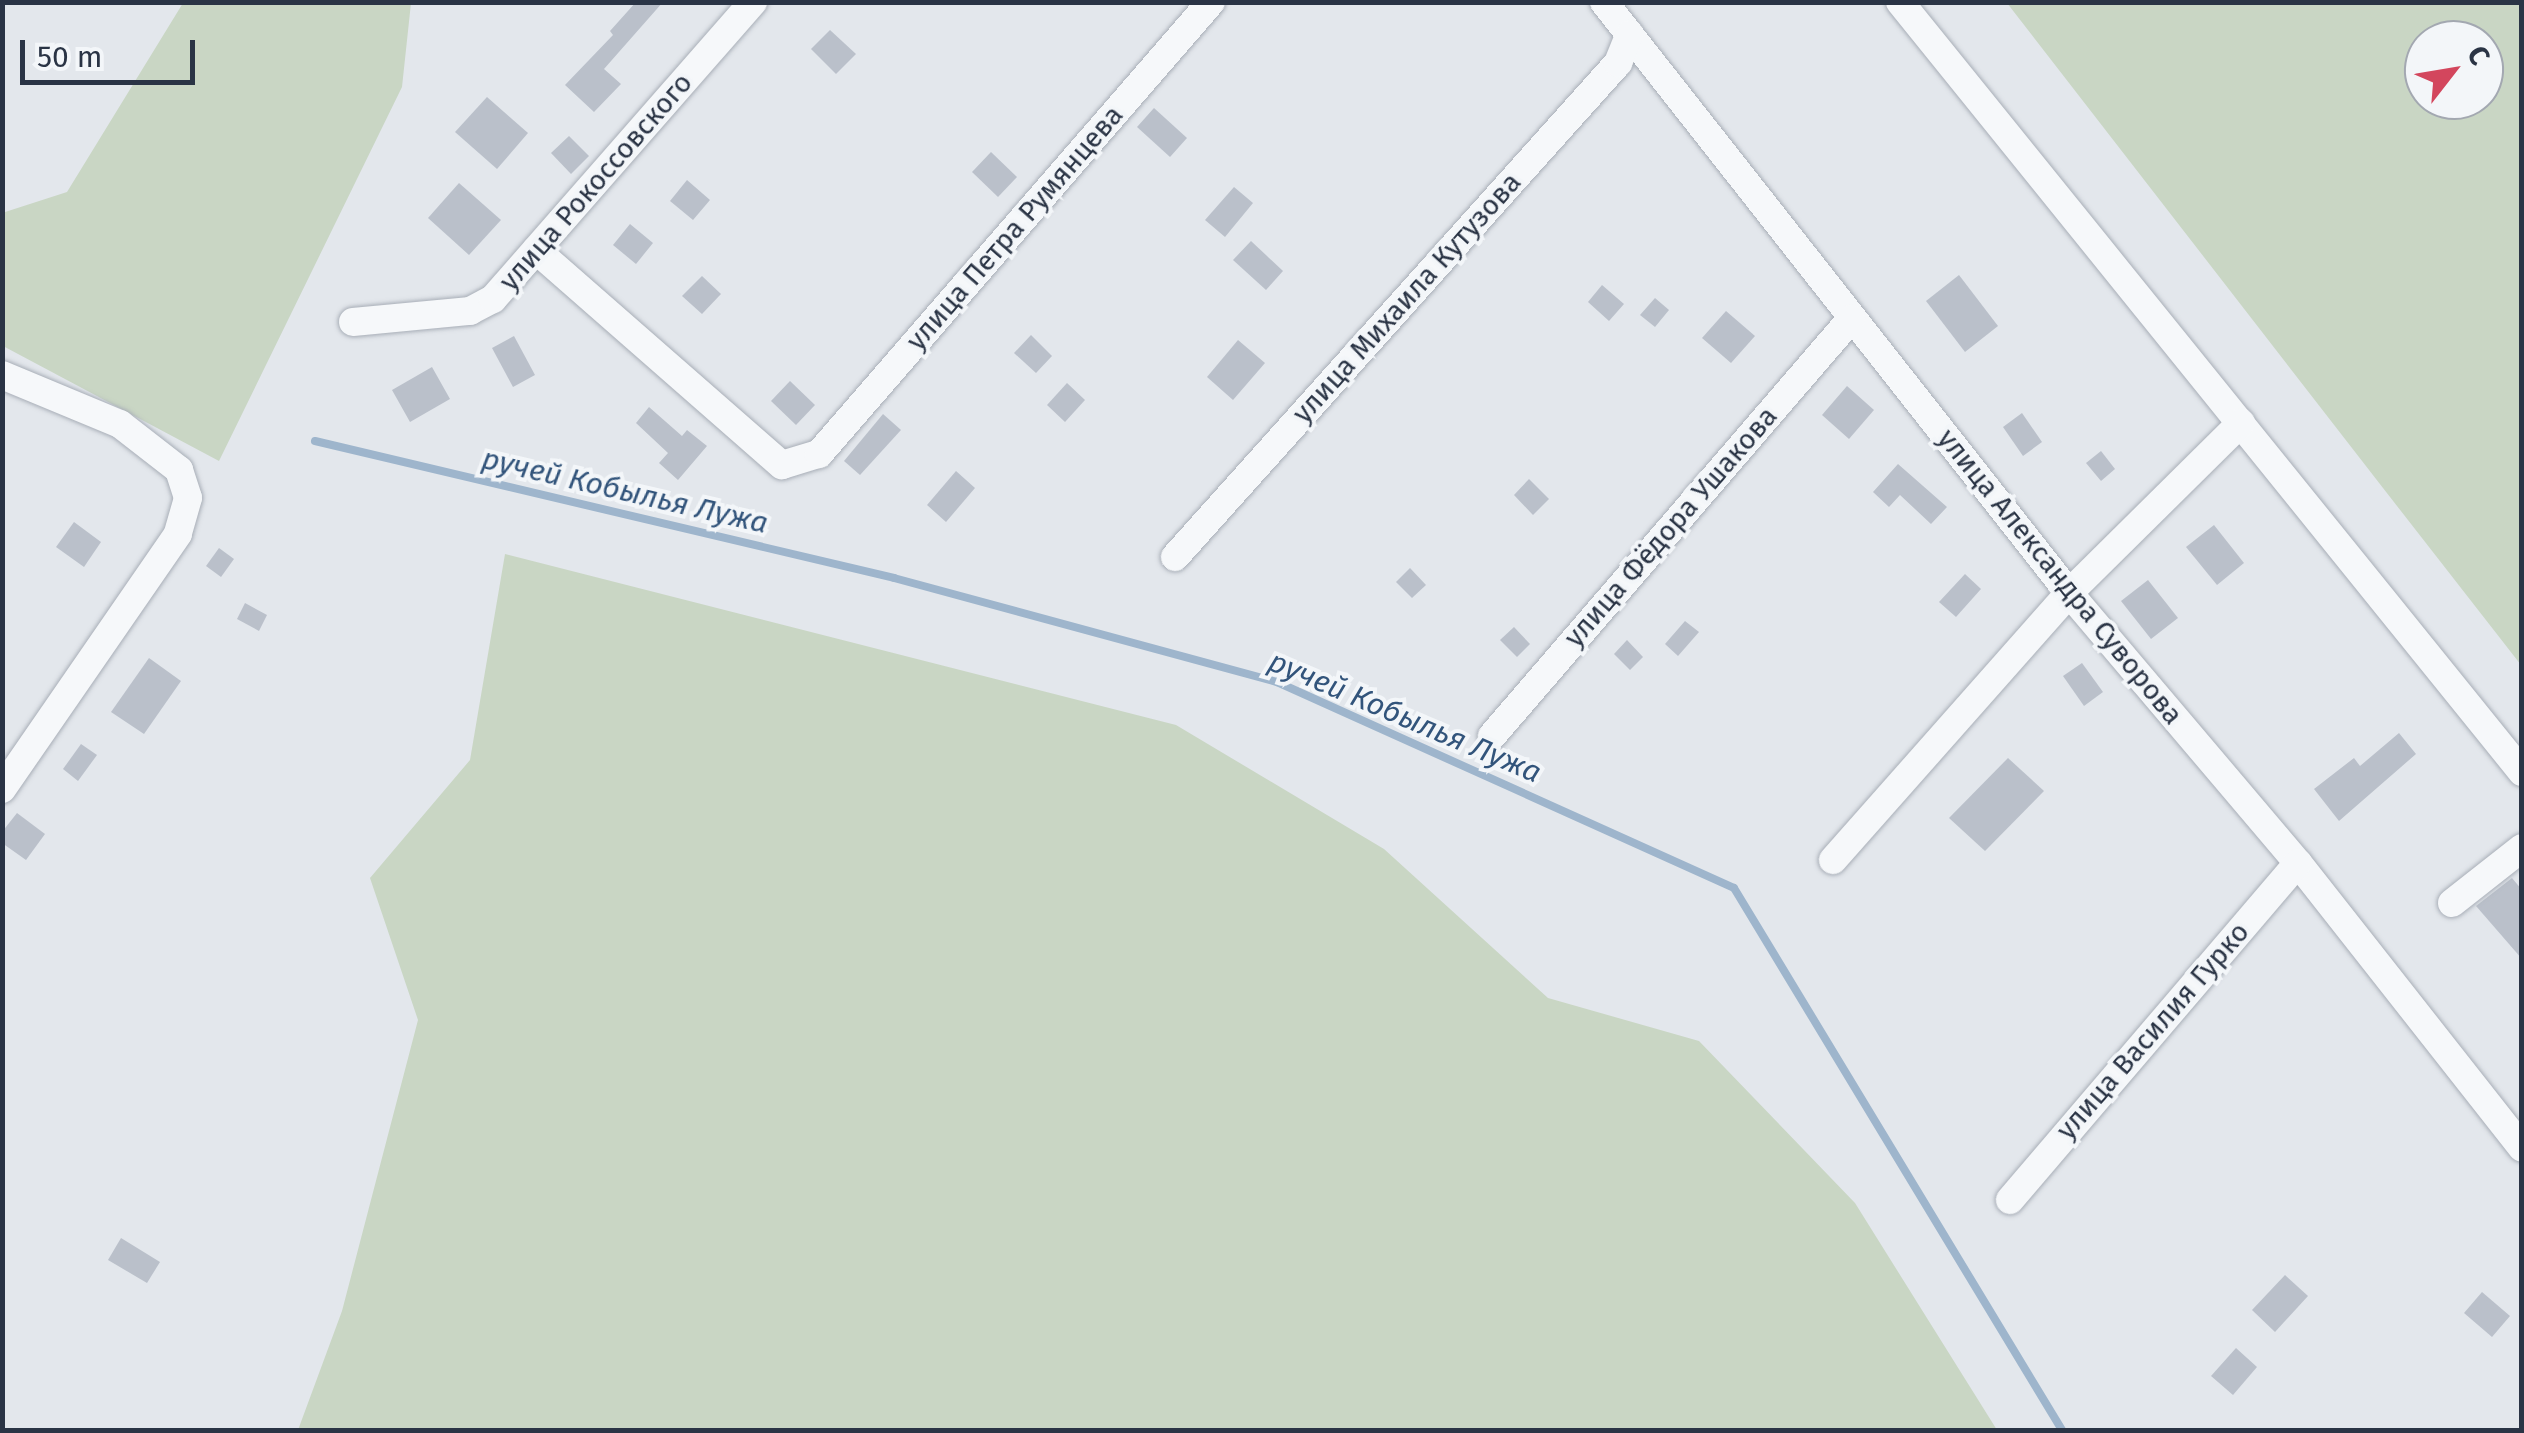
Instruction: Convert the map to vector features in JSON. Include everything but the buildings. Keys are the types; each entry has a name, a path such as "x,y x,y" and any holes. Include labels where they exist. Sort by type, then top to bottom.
{"street":[{"name":"улица Рокоссовского","path":"353,322 470,311 492,299 754,2"},
{"name":"улица Петра Румянцева","path":"536,250 782,466 819,454 1211,2"},
{"name":"улица Александра Суворова","path":"1604,2 2069,592 2298,863 2522,1148"},
{"path":"1900,2 2522,772"},
{"name":"улица Михаила Кутузова","path":"1175,557 1618,63 1630,34"},
{"name":"улица Фёдора Ушакова","path":"1492,736 1851,319"},
{"path":"2,376 120,424 179,470 188,498 178,534 2,789"},
{"path":"1833,860 2069,592 2242,423"},
{"path":"2452,903 2522,848"},
{"name":"улица Василия Гурко","path":"2010,1200 2298,863"}],"green space":[{"path":"183,3 411,3 402,87 219,461 3,346 2,213 67,192"},
{"path":"2007,3 2521,3 2521,665"},
{"path":"505,554 1176,725 1384,849 1548,998 1699,1041 1855,1203 1997,1430 298,1430 342,1311 418,1020 370,878 470,760"}],"waterway":[{"name":"ручей Кобылья Лужа","path":"315,441 894,578 1277,682 1734,888 2062,1430"}]}
